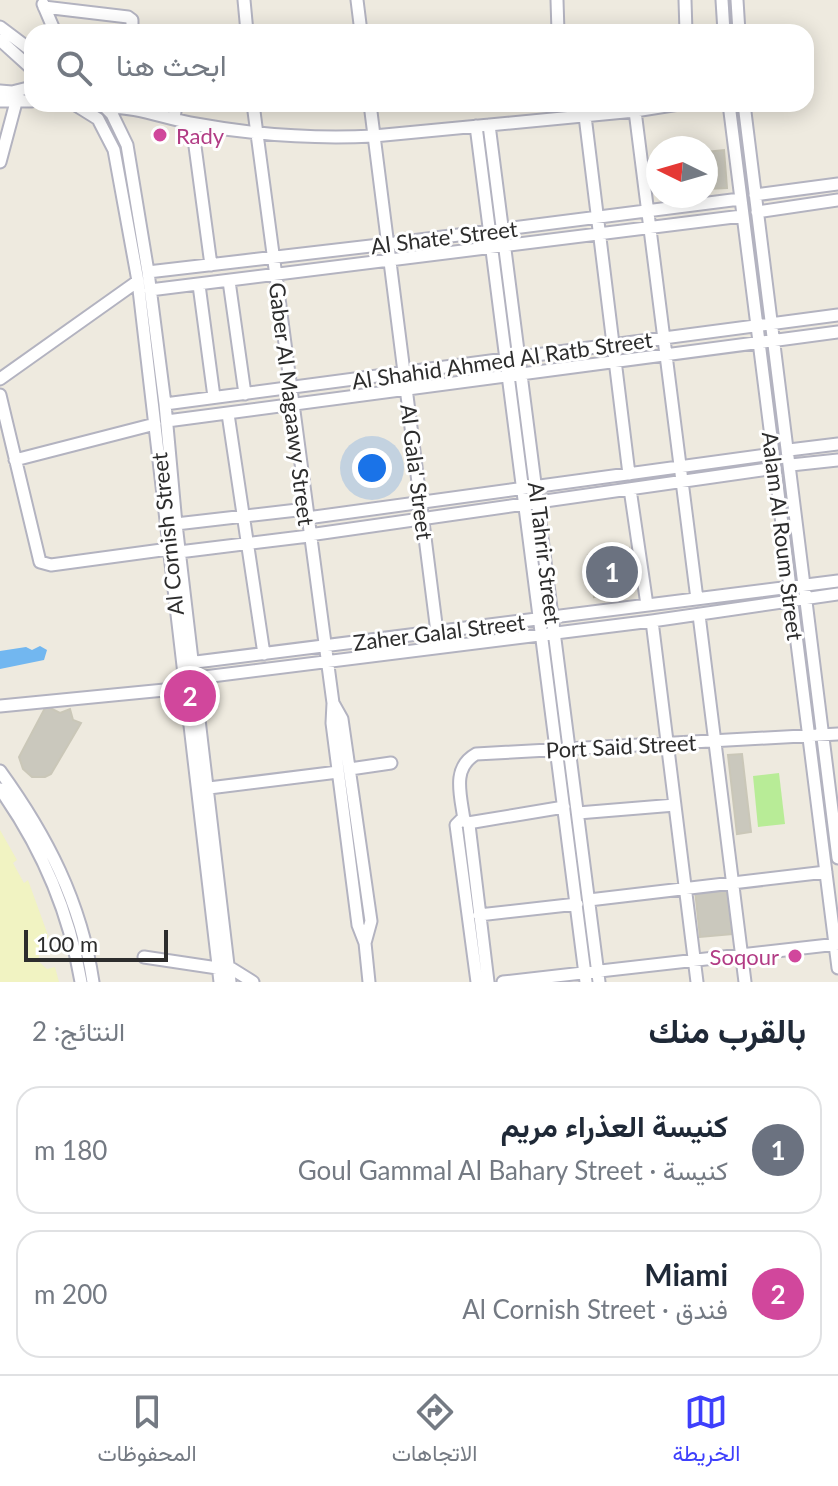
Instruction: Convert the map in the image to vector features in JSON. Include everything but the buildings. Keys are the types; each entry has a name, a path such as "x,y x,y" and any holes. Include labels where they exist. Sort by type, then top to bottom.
{"street":[{"path":"244,0 246,24"},
{"path":"357,0 360,24"},
{"path":"557,0 558,24"},
{"path":"685,0 686,24"},
{"path":"722,0 724,24"},
{"path":"737,0 738,24"},
{"path":"43,3 52,24"},
{"path":"43,3 128,17 132,24"},
{"path":"0,27 24,45"},
{"path":"0,40 24,62"},
{"path":"0,91 24,94"},
{"path":"0,101 24,96"},
{"path":"0,162 24,105"},
{"name":"Al Cornish Street","path":"90,112 107,133 117,162 176,524 174,551"},
{"path":"108,112 107,133 124,134"},
{"name":"Al Cornish Street","path":"110,112 124,134 148,272 165,404 161,422 188,682 226,972"},
{"path":"143,112 192,124 256,134 374,136 625,112"},
{"path":"174,119 175,112"},
{"name":"Gaber Al Magaawy Street","path":"254,112 333,703 331,718 344,770 358,925 365,943 369,982"},
{"name":"Al Gala' Street","path":"371,112 439,649"},
{"path":"569,112 570,117"},
{"path":"635,112 697,599"},
{"name":"Aalam Al Roum Street","path":"730,112 838,968"},
{"name":"Aalam Al Roum Street","path":"745,112 838,858"},
{"path":"585,116 629,474"},
{"path":"731,121 746,118"},
{"path":"192,124 211,265"},
{"name":"Al Tahrir Street","path":"489,125 599,977"},
{"name":"Al Tahrir Street","path":"476,126 586,978"},
{"path":"755,195 838,184"},
{"name":"Al Shate' Street","path":"718,199 740,199"},
{"path":"757,212 838,200"},
{"name":"Al Shate' Street","path":"148,272 660,208"},
{"name":"Al Shate' Street","path":"150,290 742,216"},
{"path":"0,379 138,281"},
{"path":"229,281 245,394"},
{"path":"199,285 214,397"},
{"name":"Al Shahid Ahmed Al Ratb Street","path":"165,404 838,315"},
{"name":"Al Shahid Ahmed Al Ratb Street","path":"15,460 161,422 838,332"},
{"path":"0,395 38,558 43,565 247,544 775,468"},
{"path":"228,414 264,654"},
{"path":"789,450 838,444"},
{"path":"176,524 421,502 773,454"},
{"path":"791,465 838,460"},
{"path":"630,489 647,605"},
{"name":"Zaher Galal Street","path":"0,706 699,615 791,600 838,581"},
{"name":"Zaher Galal Street","path":"188,664 790,587 805,592 838,594"},
{"path":"699,615 745,982"},
{"path":"652,621 697,982"},
{"name":"Al Cornish Street","path":"188,682 209,788 226,972 220,982"},
{"name":"Port Said Street","path":"466,821 459,775 463,766 476,754 838,734"},
{"path":"209,788 391,763"},
{"path":"0,771 36,823 60,869 79,918 93,982"},
{"path":"0,789 29,833 53,880 70,930 81,982"},
{"path":"578,813 675,805"},
{"path":"477,982 466,821 564,807"},
{"path":"589,900 826,872"},
{"path":"469,878 479,915 488,982"},
{"path":"479,915 577,904"},
{"path":"503,982 599,977 694,961 836,945"},
{"path":"144,957 226,972 253,982"}],"sand":[{"path":"0,830 17,860 13,863 24,883 28,880 49,938 41,946 38,961 47,969 55,967 59,982 0,982"}],"green space":[{"path":"779,773 785,824 758,827 753,776"}],"water":[{"path":"40,646 47,650 44,660 0,669 0,651 26,647 32,650"}],"place":[{"name":"Rady","path":"160,135"},
{"name":"كنيسة العذراء مريم","path":"612,572"},
{"name":"Miami","path":"190,696"},
{"name":"Soqour","path":"795,956"}]}
